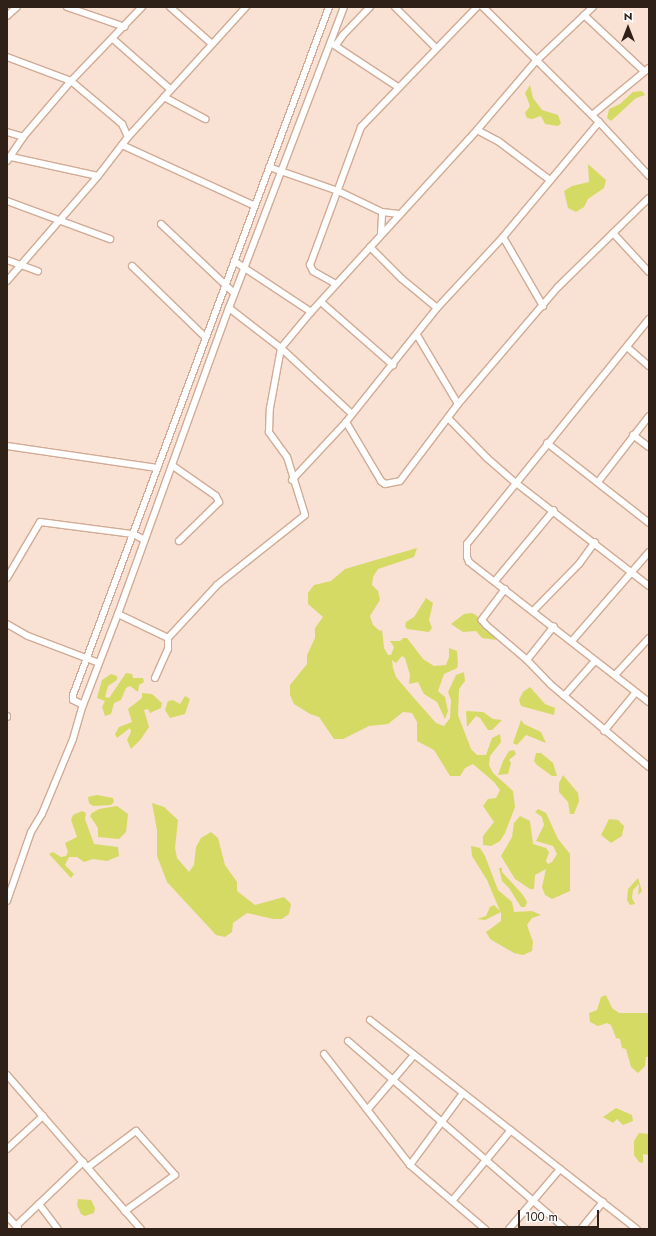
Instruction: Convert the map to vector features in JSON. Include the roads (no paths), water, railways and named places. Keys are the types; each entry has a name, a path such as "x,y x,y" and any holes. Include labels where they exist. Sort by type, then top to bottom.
{"street":[{"path":"7,16 17,7"},
{"path":"67,7 125,27"},
{"path":"98,176 9,159 23,137 71,81 114,40 142,7"},
{"path":"170,7 212,44"},
{"path":"7,281 58,220 98,176 128,136 246,7"},
{"path":"82,705 72,698 81,672 329,7"},
{"path":"7,901 31,832 42,814 73,740 82,705 118,614 158,501 173,466 228,308 334,44 344,7"},
{"path":"334,44 370,7"},
{"path":"395,7 436,48"},
{"path":"336,284 313,271 310,265 361,127 436,48 478,7"},
{"path":"482,7 599,122 649,176"},
{"path":"155,678 168,649 168,638 217,585 305,515 292,480 286,458 269,432 270,408 281,348 310,312 321,302 399,214 477,130 536,61 593,7"},
{"path":"584,15 647,70 592,115"},
{"path":"114,40 171,90"},
{"path":"334,44 398,87"},
{"path":"7,57 71,81 122,124 128,136"},
{"path":"164,97 205,119"},
{"path":"292,480 346,422 351,413 393,365 437,308 503,237 599,122"},
{"path":"477,130 498,141 550,180"},
{"path":"7,132 23,137"},
{"path":"122,145 254,205"},
{"path":"269,167 338,191 382,212 399,214"},
{"path":"346,422 381,481 385,484 400,481 449,418 458,404 543,306 649,198"},
{"path":"7,201 110,239"},
{"path":"381,234 382,212"},
{"path":"161,224 234,293"},
{"path":"613,233 649,272"},
{"path":"503,237 543,306"},
{"path":"370,247 402,279 437,308"},
{"path":"7,260 38,270"},
{"path":"234,261 310,312"},
{"path":"132,266 205,337"},
{"path":"321,302 393,365"},
{"path":"228,308 281,348 351,413"},
{"path":"649,319 547,443 467,544 467,557 470,562 534,610 595,661 649,702"},
{"path":"417,335 458,404"},
{"path":"627,347 649,366"},
{"path":"598,482 649,416"},
{"path":"449,418 487,458 516,483 554,510 649,586"},
{"path":"633,435 649,447"},
{"path":"547,443 649,523"},
{"path":"7,446 157,468"},
{"path":"173,466 216,496 219,502 179,541"},
{"path":"147,497 158,501"},
{"path":"495,581 554,510"},
{"path":"7,578 40,522 133,534 144,539"},
{"path":"534,610 579,564 595,542"},
{"path":"572,641 649,552"},
{"path":"505,589 482,620 604,731 648,763"},
{"path":"118,614 168,638"},
{"path":"7,624 28,636 99,663"},
{"path":"527,660 554,626"},
{"path":"615,675 649,638"},
{"path":"564,696 595,661"},
{"path":"81,672 93,677"},
{"path":"604,731 636,692"},
{"path":"370,1020 636,1229"},
{"path":"348,1040 566,1229"},
{"path":"324,1054 410,1165 485,1229"},
{"path":"368,1109 414,1055"},
{"path":"7,1075 141,1229"},
{"path":"410,1165 463,1093"},
{"path":"7,1149 43,1116"},
{"path":"452,1201 511,1130"},
{"path":"7,1216 17,1227 40,1204 85,1164 136,1131 175,1175 125,1211"},
{"path":"509,1229 560,1168"},
{"path":"581,1229 603,1202"},
{"path":"40,1204 58,1229"}]}
